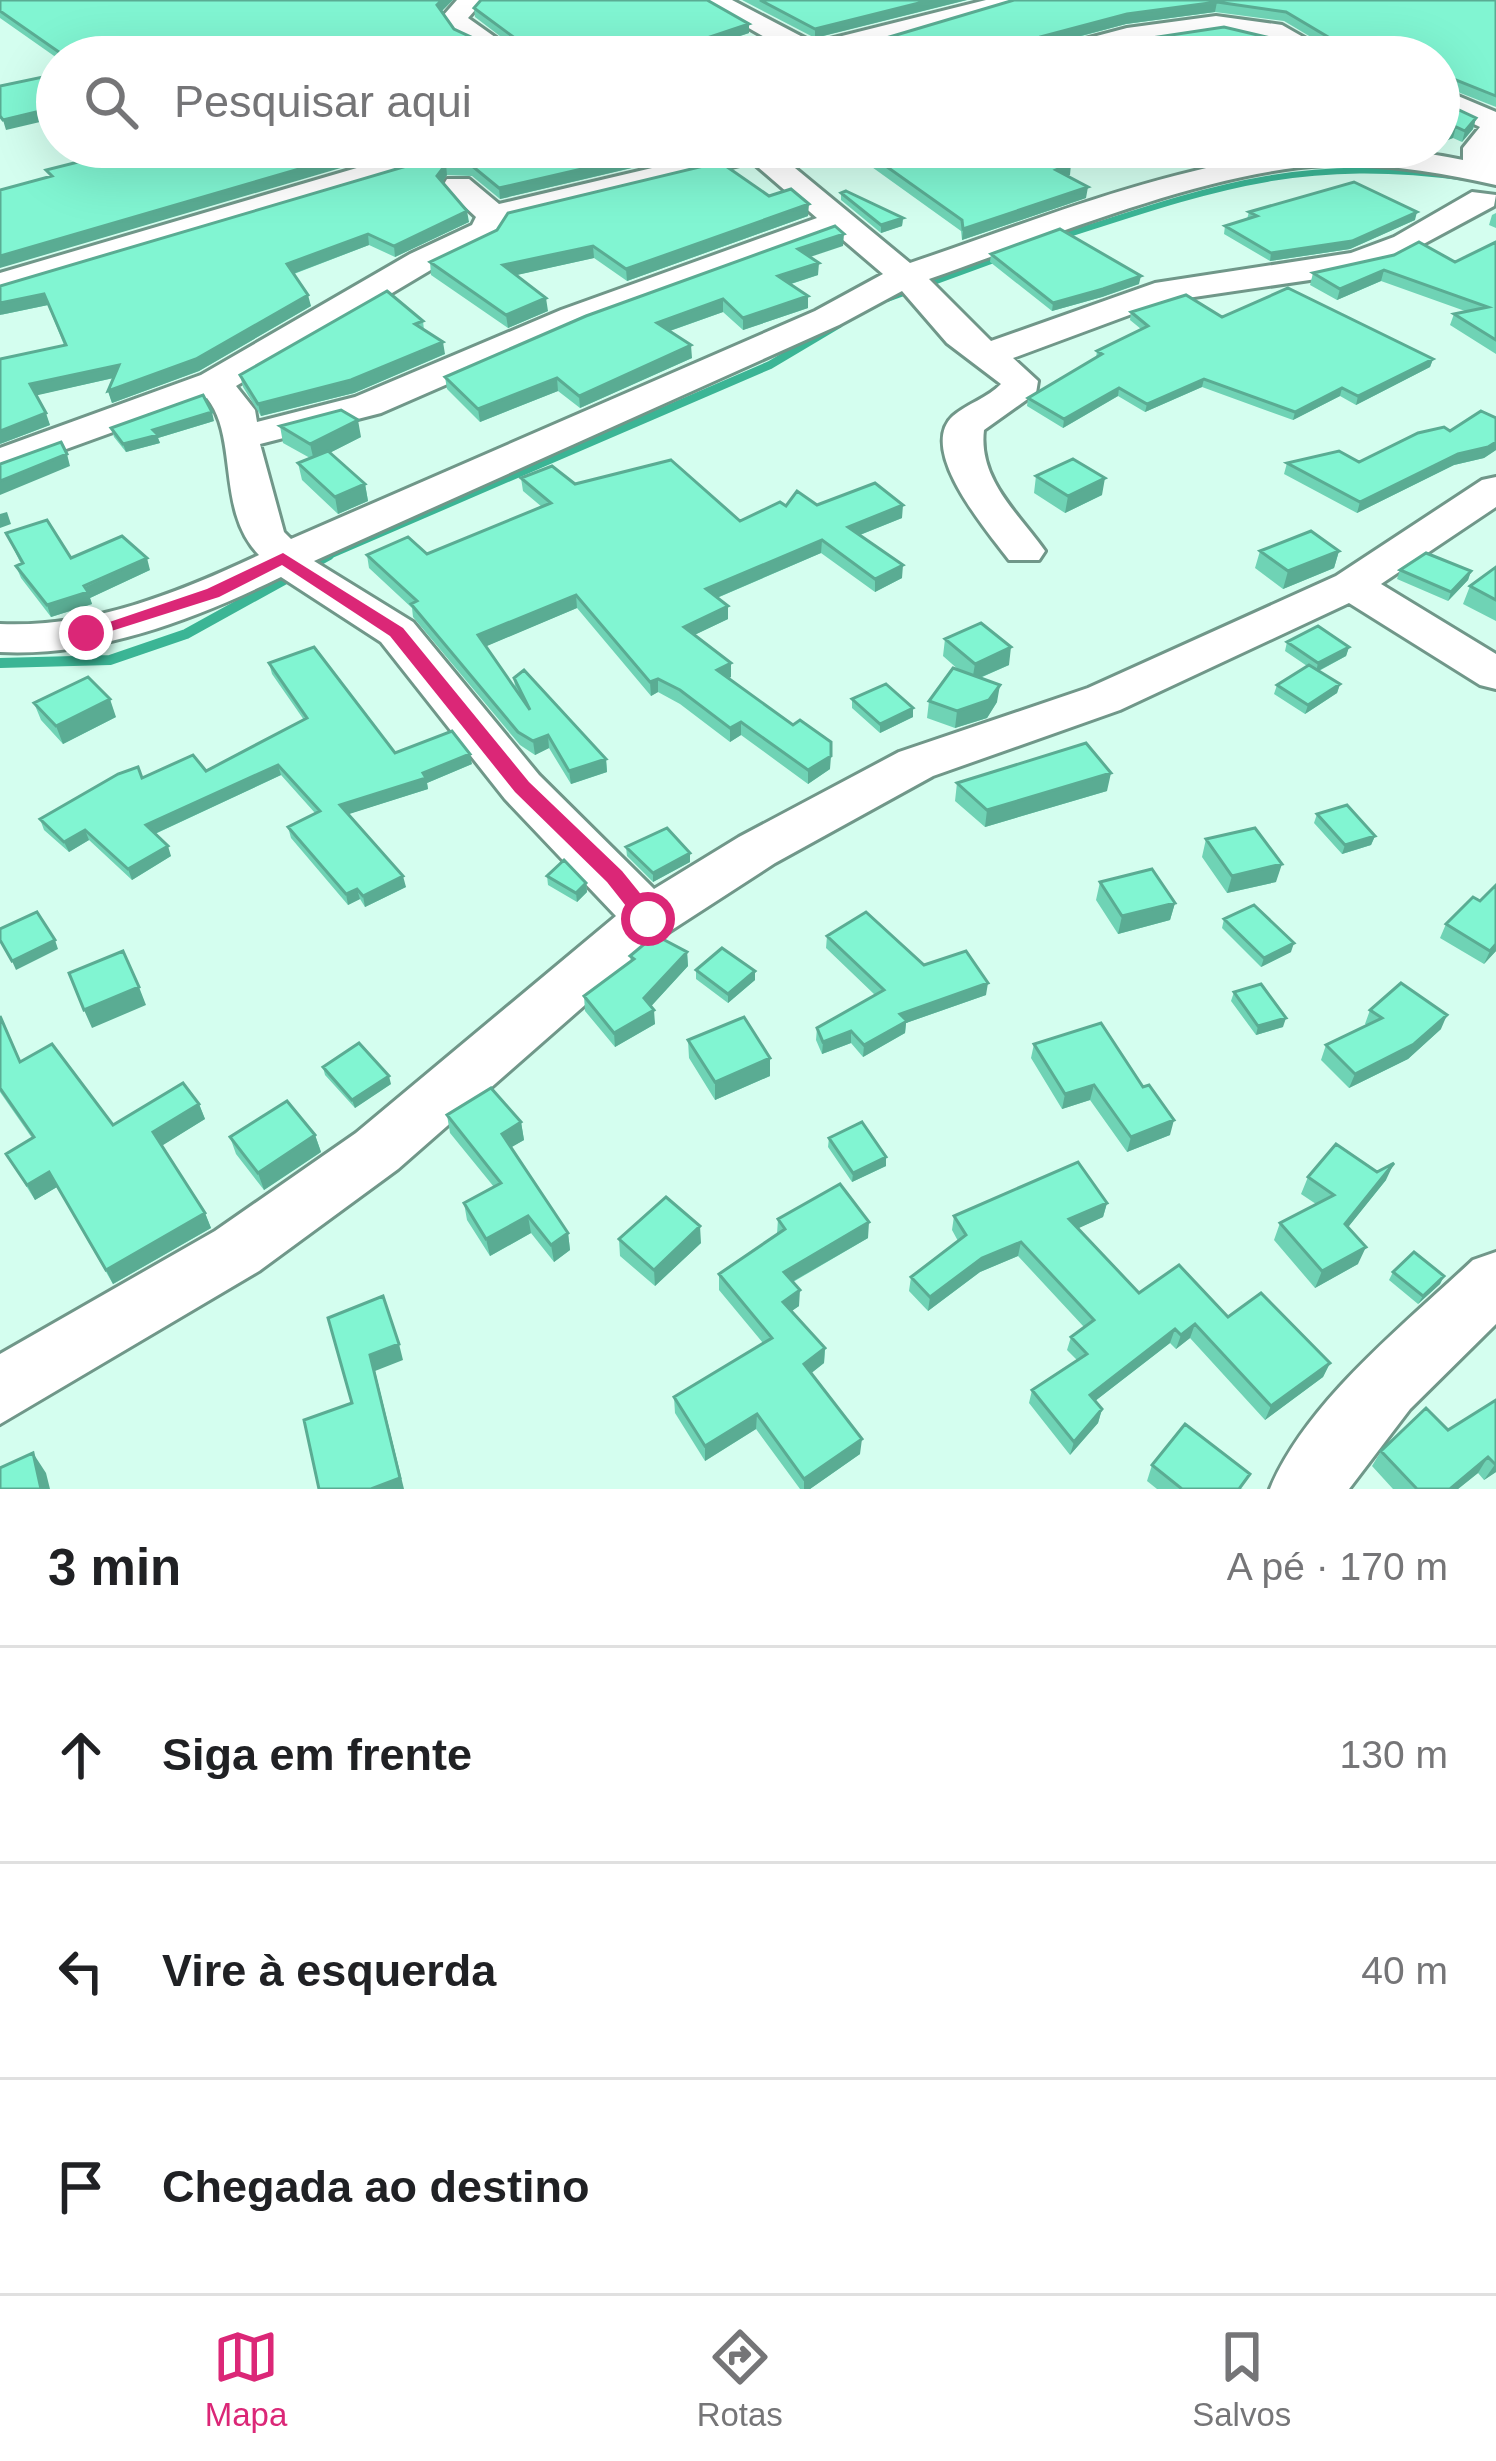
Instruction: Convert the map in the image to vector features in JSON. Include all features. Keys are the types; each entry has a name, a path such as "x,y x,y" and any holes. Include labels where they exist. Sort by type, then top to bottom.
{"street":[{"path":"471,0 455,17 478,36"},
{"path":"712,0 774,36"},
{"path":"882,36 1016,0"},
{"path":"1150,36 1230,24 1264,28 1281,36"},
{"path":"1460,106 1493,122 1496,129 1478,148 1486,182"},
{"path":"0,284 389,168"},
{"path":"493,214 687,168"},
{"path":"783,168 1023,388 966,425 965,463 1024,551"},
{"path":"0,638 45,640 119,625 292,566 911,283 1080,216 1251,168"},
{"path":"1419,168 1486,182"},
{"path":"988,356 1096,309 1157,293 1216,280 1310,274 1383,254 1486,182"},
{"path":"458,186 493,214"},
{"path":"0,461 214,382 422,261 485,231 493,214"},
{"path":"243,436 368,405 573,317 840,220"},
{"path":"214,382 236,410 245,477 265,537 292,566 397,632 492,753 615,877 648,919"},
{"path":"0,1391 237,1251 377,1151 648,919 757,850 916,764 1104,699 1351,585 1496,489"},
{"path":"1351,585 1496,674"},
{"path":"1305,1489 1385,1386 1496,1281"}],"building":[{"path":"0,0 442,0 437,5 454,29 469,36 36,36 0,11"},
{"path":"481,0 707,0 749,24 713,36 512,36 474,8"},
{"path":"760,0 931,0 815,29"},
{"path":"1014,0 1496,0 1496,96 1460,82 1460,36 1326,36 1286,12 1217,2 1127,14 1044,36 893,36"},
{"path":"1224,27 1262,36 1164,36"},
{"path":"36,78 36,112 3,120 0,86"},
{"path":"1460,110 1476,118 1465,131 1460,129"},
{"path":"303,168 0,256 0,190 52,176 46,170"},
{"path":"400,168 443,168 437,176 467,211 394,246 368,234 287,264 308,295 196,359 108,391 119,365 30,384 46,413 0,431 0,359 66,345 44,294 0,303 0,286"},
{"path":"475,168 586,168 499,188"},
{"path":"695,168 729,168 769,196 791,189 809,204 626,269 593,246 503,265 546,298 506,315 430,262 497,230 508,213"},
{"path":"889,168 1061,168 1056,170 1088,187 963,229 962,220"},
{"path":"1354,182 1417,212 1352,241 1271,253 1225,226 1257,216 1249,212"},
{"path":"846,191 903,218 881,225 841,193"},
{"path":"835,226 844,234 798,249 819,263 778,276 808,296 743,318 723,299 657,323 691,345 579,396 557,378 478,409 445,377 586,316"},
{"path":"1060,229 1141,276 1053,303 991,254"},
{"path":"1419,242 1455,262 1496,242 1496,340 1454,314 1488,307 1384,270 1340,289 1313,273 1394,255"},
{"path":"1288,288 1433,359 1358,396 1342,388 1295,412 1204,379 1147,404 1119,388 1064,419 1028,398 1102,354 1097,351 1148,326 1131,312 1186,295 1222,317"},
{"path":"387,291 423,321 415,324 443,342 351,380 258,404 240,375"},
{"path":"203,395 212,412 153,430 158,435 123,444 111,428"},
{"path":"341,410 358,420 310,444 280,426"},
{"path":"1481,411 1496,418 1496,442 1458,454 1360,502 1287,463 1339,451 1359,462 1418,433 1444,427 1450,431"},
{"path":"61,442 67,454 0,481 0,464"},
{"path":"328,451 365,484 335,497 298,463"},
{"path":"1073,459 1105,478 1068,496 1036,476"},
{"path":"671,460 740,521 780,502 786,506 797,491 817,505 875,483 903,505 848,527 903,565 875,579 822,540 706,589 728,606 684,627 731,663 717,670 793,725 800,720 831,742 831,756 808,770 741,722 730,728 680,690 658,679 650,682 576,595 478,635 530,710 514,678 524,670 606,759 569,771 548,735 533,741 518,732 411,604 417,601 367,555 408,537 427,554 551,503 521,478 552,466 575,484"},
{"path":"47,520 71,558 122,536 147,558 84,586 88,592 47,605 16,566 23,563 6,533"},
{"path":"1311,531 1339,551 1288,571 1260,551"},
{"path":"1426,553 1471,571 1451,592 1400,570"},
{"path":"1496,567 1496,600 1470,586"},
{"path":"981,623 1011,647 975,664 945,639"},
{"path":"1318,626 1349,647 1318,663 1287,642"},
{"path":"314,647 395,753 452,731 470,754 423,773 426,778 340,805 403,876 363,896 357,889 346,894 288,827 320,811 278,765 146,825 168,846 128,869 85,830 64,842 40,819 118,774 138,767 142,778 193,755 206,771 307,718 269,663"},
{"path":"1309,665 1340,684 1308,705 1277,685"},
{"path":"953,668 1000,685 989,700 957,711 929,701"},
{"path":"88,677 110,699 56,726 34,703"},
{"path":"886,684 913,708 880,724 852,699"},
{"path":"1086,743 1111,773 987,810 957,783"},
{"path":"1347,805 1375,836 1345,845 1317,814"},
{"path":"667,828 690,853 653,873 626,847"},
{"path":"1255,828 1282,864 1232,876 1206,839"},
{"path":"564,860 586,883 576,893 547,876"},
{"path":"1152,869 1175,903 1122,916 1100,882"},
{"path":"1496,885 1496,944 1490,951 1446,924 1473,897 1480,901"},
{"path":"1254,905 1294,943 1264,958 1224,919"},
{"path":"37,912 55,940 12,961 0,940 0,929"},
{"path":"866,912 924,965 966,951 988,983 900,1014 907,1021 864,1045 851,1031 823,1042 817,1028 884,990 827,936"},
{"path":"655,935 687,952 644,998 654,1010 614,1033 584,996 634,959 630,956"},
{"path":"722,948 755,971 728,994 696,970"},
{"path":"123,951 139,987 84,1010 69,973"},
{"path":"1401,983 1447,1015 1414,1044 1355,1074 1326,1045 1382,1018 1370,1010"},
{"path":"1261,984 1286,1018 1258,1026 1234,992"},
{"path":"0,1016 20,1062 52,1044 113,1125 183,1083 199,1104 153,1132 205,1213 106,1270 49,1172 27,1185 6,1154 34,1137 0,1088"},
{"path":"744,1017 770,1058 715,1082 688,1040"},
{"path":"1101,1023 1143,1087 1149,1085 1174,1120 1131,1137 1094,1085 1065,1094 1034,1044"},
{"path":"359,1043 389,1076 352,1100 323,1067"},
{"path":"491,1088 521,1122 502,1134 568,1233 551,1245 528,1216 486,1239 464,1203 501,1183 447,1115"},
{"path":"287,1101 315,1135 258,1173 230,1137"},
{"path":"862,1122 886,1157 853,1173 829,1138"},
{"path":"1336,1144 1377,1172 1394,1163 1345,1224 1366,1247 1322,1271 1280,1223 1334,1195 1308,1177"},
{"path":"1078,1162 1107,1203 1069,1219 1139,1293 1179,1265 1228,1317 1261,1293 1330,1363 1271,1406 1195,1324 1181,1335 1175,1329 1090,1395 1102,1409 1074,1442 1032,1390 1087,1354 1071,1337 1094,1320 1021,1242 982,1258 930,1297 911,1277 966,1235 954,1216"},
{"path":"840,1184 869,1222 784,1272 800,1290 783,1302 825,1348 804,1364 862,1439 804,1479 757,1414 705,1446 674,1397 772,1338 719,1274 785,1229 778,1219"},
{"path":"666,1197 700,1226 654,1270 619,1239"},
{"path":"1414,1252 1444,1276 1423,1296 1393,1272"},
{"path":"383,1296 399,1344 370,1355 400,1478 371,1489 319,1489 304,1420 352,1403 328,1318"},
{"path":"1496,1400 1496,1463 1488,1457 1450,1489 1417,1489 1381,1451 1426,1408 1448,1430"},
{"path":"1185,1424 1250,1474 1239,1489 1182,1489 1152,1465"},
{"path":"33,1453 41,1489 0,1489 0,1468"}],"waterway":[{"path":"1057,238 1210,191 1304,174 1407,172 1466,178"},
{"path":"887,298 999,257"},
{"path":"322,558 770,365 839,324"},
{"path":"0,663 110,660 186,634 329,555"}],"route":[{"path":"86,633 213,593 283,558 397,632 522,787 615,877 648,919"}]}
